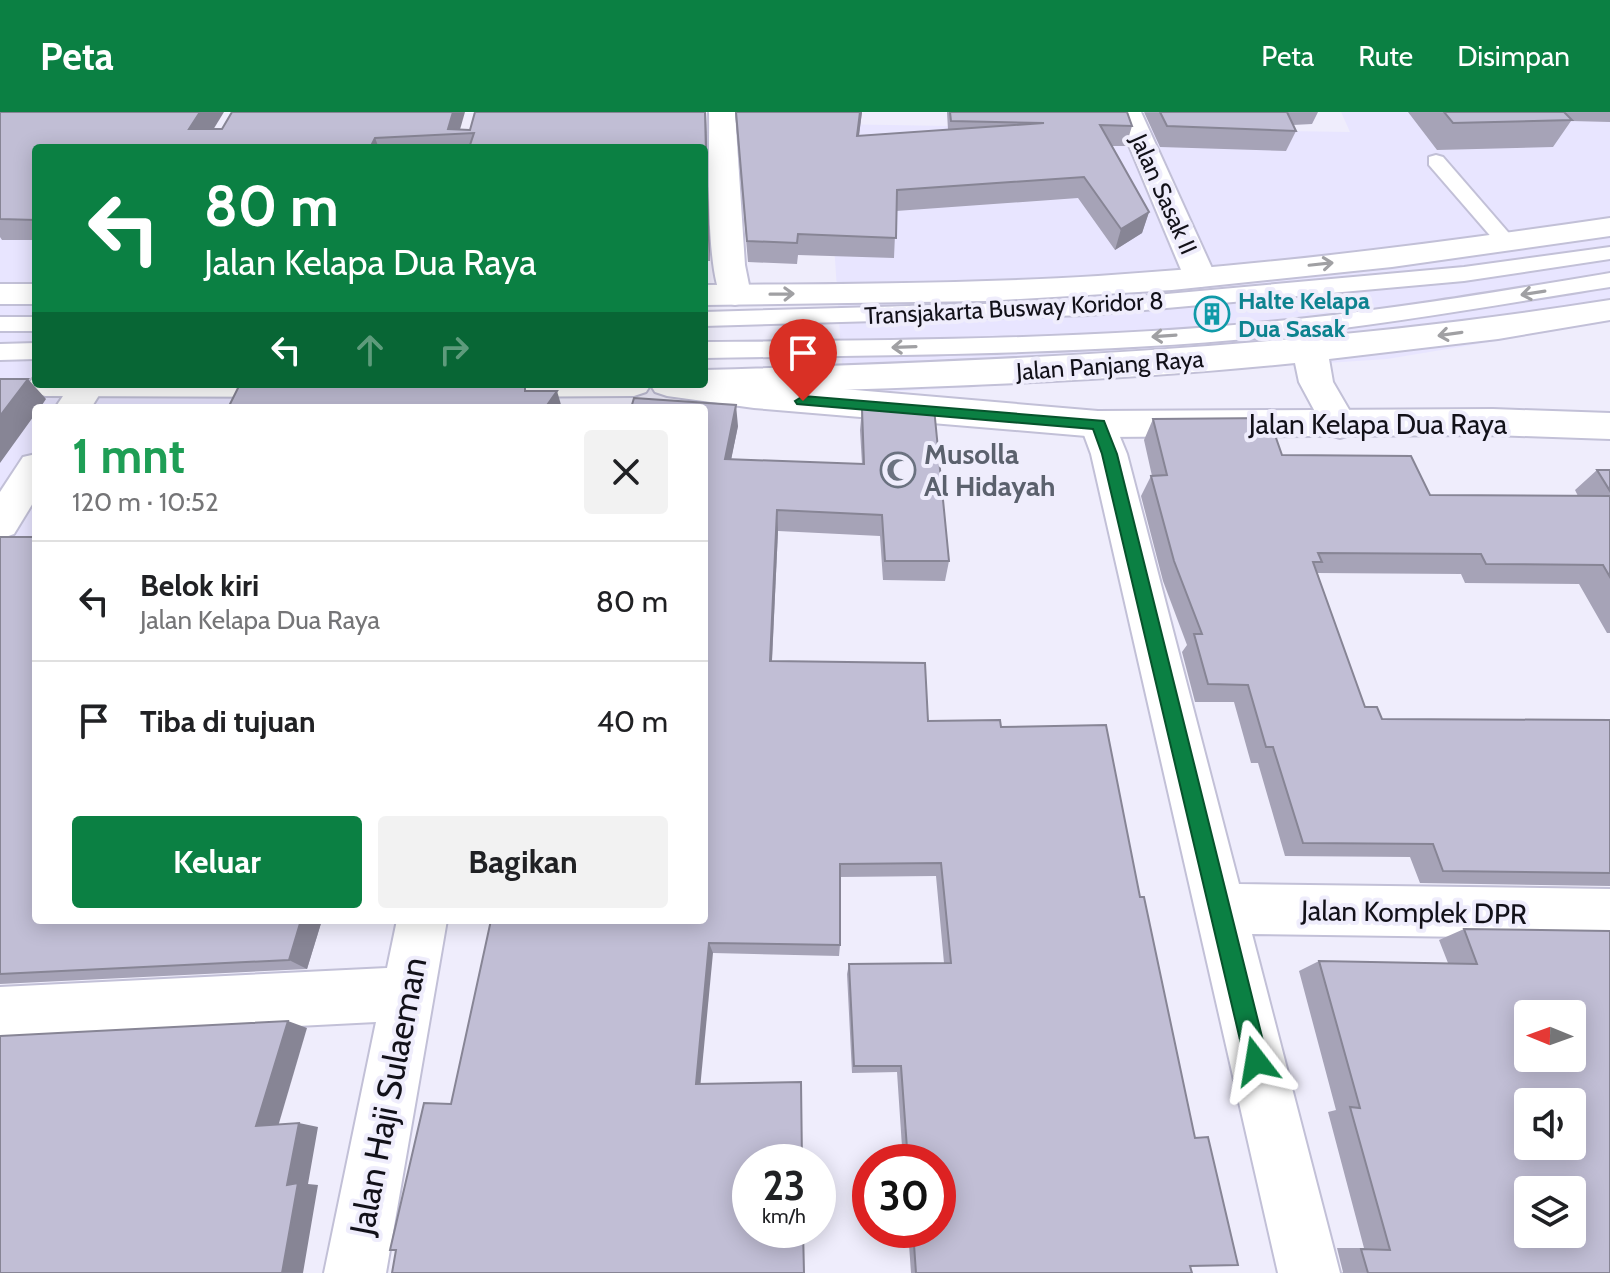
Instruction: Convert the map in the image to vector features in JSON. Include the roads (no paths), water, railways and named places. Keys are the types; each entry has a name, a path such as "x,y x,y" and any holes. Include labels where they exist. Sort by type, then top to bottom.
{"street":[{"path":"722,112 729,265 735,295"},
{"name":"Jalan Sasak II","path":"1128,112 1200,277"},
{"path":"708,295 1026,290 1200,277 1507,243 1610,227"},
{"path":"0,294 32,294"},
{"name":"Jalan Panjang Raya","path":"708,382 1026,372 1310,351 1610,310"},
{"path":"1310,351 1316,382 1340,425"},
{"path":"0,384 32,384"},
{"name":"Jalan Kelapa Dua Raya","path":"696,388 768,398 1098,424 1493,422 1610,426"},
{"path":"1098,424 1109,454 1309,1273"},
{"path":"0,524 32,473"},
{"name":"Jalan Komplek DPR","path":"1219,909 1610,914"},
{"name":"Jalan Haji Sulaeman","path":"355,1273 421,924"},
{"path":"0,1014 406,994"}],"lane":[{"path":"1436,161 1507,243"},
{"name":"Transjakarta Busway Koridor 8","path":"708,319 1089,308 1464,274 1610,253"},
{"name":"Transjakarta Busway Koridor 8","path":"708,350 899,347 1220,332 1345,322 1610,280"},
{"path":"0,324 32,324"},
{"path":"0,352 32,351"}],"place":[{"name":"Halte Kelapa Dua Sasak","path":"1212,314"},
{"name":"Musolla Al Hidayah","path":"898,470"}]}
